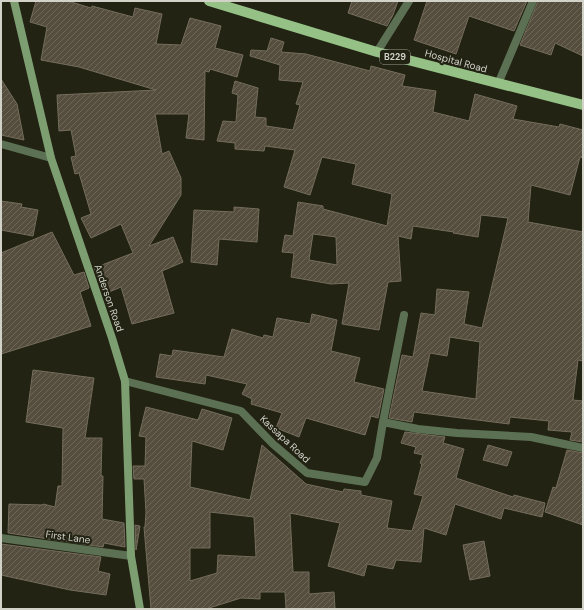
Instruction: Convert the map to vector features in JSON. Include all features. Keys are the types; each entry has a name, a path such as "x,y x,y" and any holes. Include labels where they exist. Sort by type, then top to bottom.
{"main road":[{"name":"Anderson Road","path":"14,1 51,158 112,338 125,381 131,556 140,609"},
{"name":"Hospital Road","path":"209,1 377,52 583,105"}],"street":[{"path":"377,52 409,1"},
{"path":"498,84 533,1"},
{"path":"1,144 51,158"},
{"path":"404,315 383,422 418,429 457,433 531,437 583,448"},
{"name":"Kassapa Road","path":"125,381 242,411 273,444 307,473 365,482 377,458 383,422"},
{"name":"First Lane","path":"1,538 131,556"}],"building":[{"path":"36,1 68,1 91,8 92,6 133,17 135,8 162,14 156,44 181,45 190,18 221,26 215,48 243,55 237,77 210,69 209,72 205,71 204,140 186,138 189,114 155,114 162,154 169,151 181,178 181,195 149,246 173,237 183,262 162,271 174,313 132,324 121,287 109,292 105,283 100,285 94,268 133,253 121,224 91,238 81,218 91,214 79,173 75,174 71,157 76,156 71,130 59,131 57,95 156,90 79,67 41,60 47,27 30,22"},
{"path":"352,1 398,1 387,26 348,13"},
{"path":"427,1 527,1 514,31 469,16 456,54 414,40"},
{"path":"538,1 583,1 583,56 555,43 551,55 520,45"},
{"path":"271,38 284,42 281,52 306,54 370,71 371,66 405,75 402,86 436,91 433,112 469,121 475,94 517,106 513,119 559,127 560,124 583,130 583,158 580,157 570,195 531,185 528,222 583,232 583,361 578,360 573,400 583,401 583,442 570,440 572,432 548,430 549,421 510,417 509,424 414,412 412,422 389,418 402,355 413,357 421,313 435,315 437,289 469,292 464,324 482,328 508,218 481,215 478,237 413,226 411,239 398,236 401,281 388,282 379,330 342,324 349,283 331,284 291,277 294,253 282,252 285,235 293,236 298,202 323,206 323,209 387,226 392,194 352,184 356,164 322,157 310,195 284,187 295,150 265,146 264,151 235,149 235,143 217,141 223,121 236,122 238,95 232,93 235,81 258,88 255,117 266,118 266,126 293,130 300,105 296,104 303,82 279,80 280,65 250,56 251,50 267,51","holes":["313,234 336,237 337,265 309,260","450,337 480,342 476,399 422,391 430,353 447,356"]},
{"path":"1,79 17,104 24,140 1,135"},
{"path":"1,201 22,204 21,207 38,210 33,236 1,230"},
{"path":"234,207 259,209 257,242 219,239 217,265 191,262 194,210 234,212"},
{"path":"52,232 74,275 84,272 89,288 80,292 91,326 1,354 1,253"},
{"path":"312,314 337,320 331,351 360,358 354,382 384,389 378,418 371,416 365,435 306,418 299,437 276,428 282,413 251,404 252,399 242,394 247,384 206,375 205,384 156,377 160,354 172,356 173,350 224,357 232,329 263,338 264,335 273,337 277,318 310,324"},
{"path":"33,370 94,378 85,438 102,438 102,519 124,523 125,547 104,543 103,547 8,533 9,504 43,504 55,507 58,486 62,486 63,428 26,422"},
{"path":"146,407 198,420 202,409 232,418 223,450 192,441 190,487 250,500 262,445 306,484 343,492 344,489 361,491 361,495 392,501 387,528 412,531 423,496 414,494 423,455 414,453 416,447 401,443 405,432 445,437 443,443 464,449 456,478 513,497 514,495 545,503 542,517 504,508 501,519 455,504 446,535 424,528 421,562 396,560 393,569 367,564 364,576 328,566 340,523 290,513 293,572 309,572 309,594 334,592 335,609 286,609 285,592 260,592 260,599 241,598 206,609 151,609 144,527 146,512 144,479 134,479 133,466 145,466 146,437 139,436","holes":["210,512 254,517 256,557 218,555 217,573 190,581 190,548 210,548"]},
{"path":"488,445 512,452 507,466 483,460"},
{"path":"567,450 583,453 583,525 545,512 553,487 556,488"},
{"path":"135,525 140,526 136,550"},
{"path":"484,541 490,576 470,580 463,545"},
{"path":"1,544 101,557 98,571 110,574 106,595 70,590 1,575"}]}
